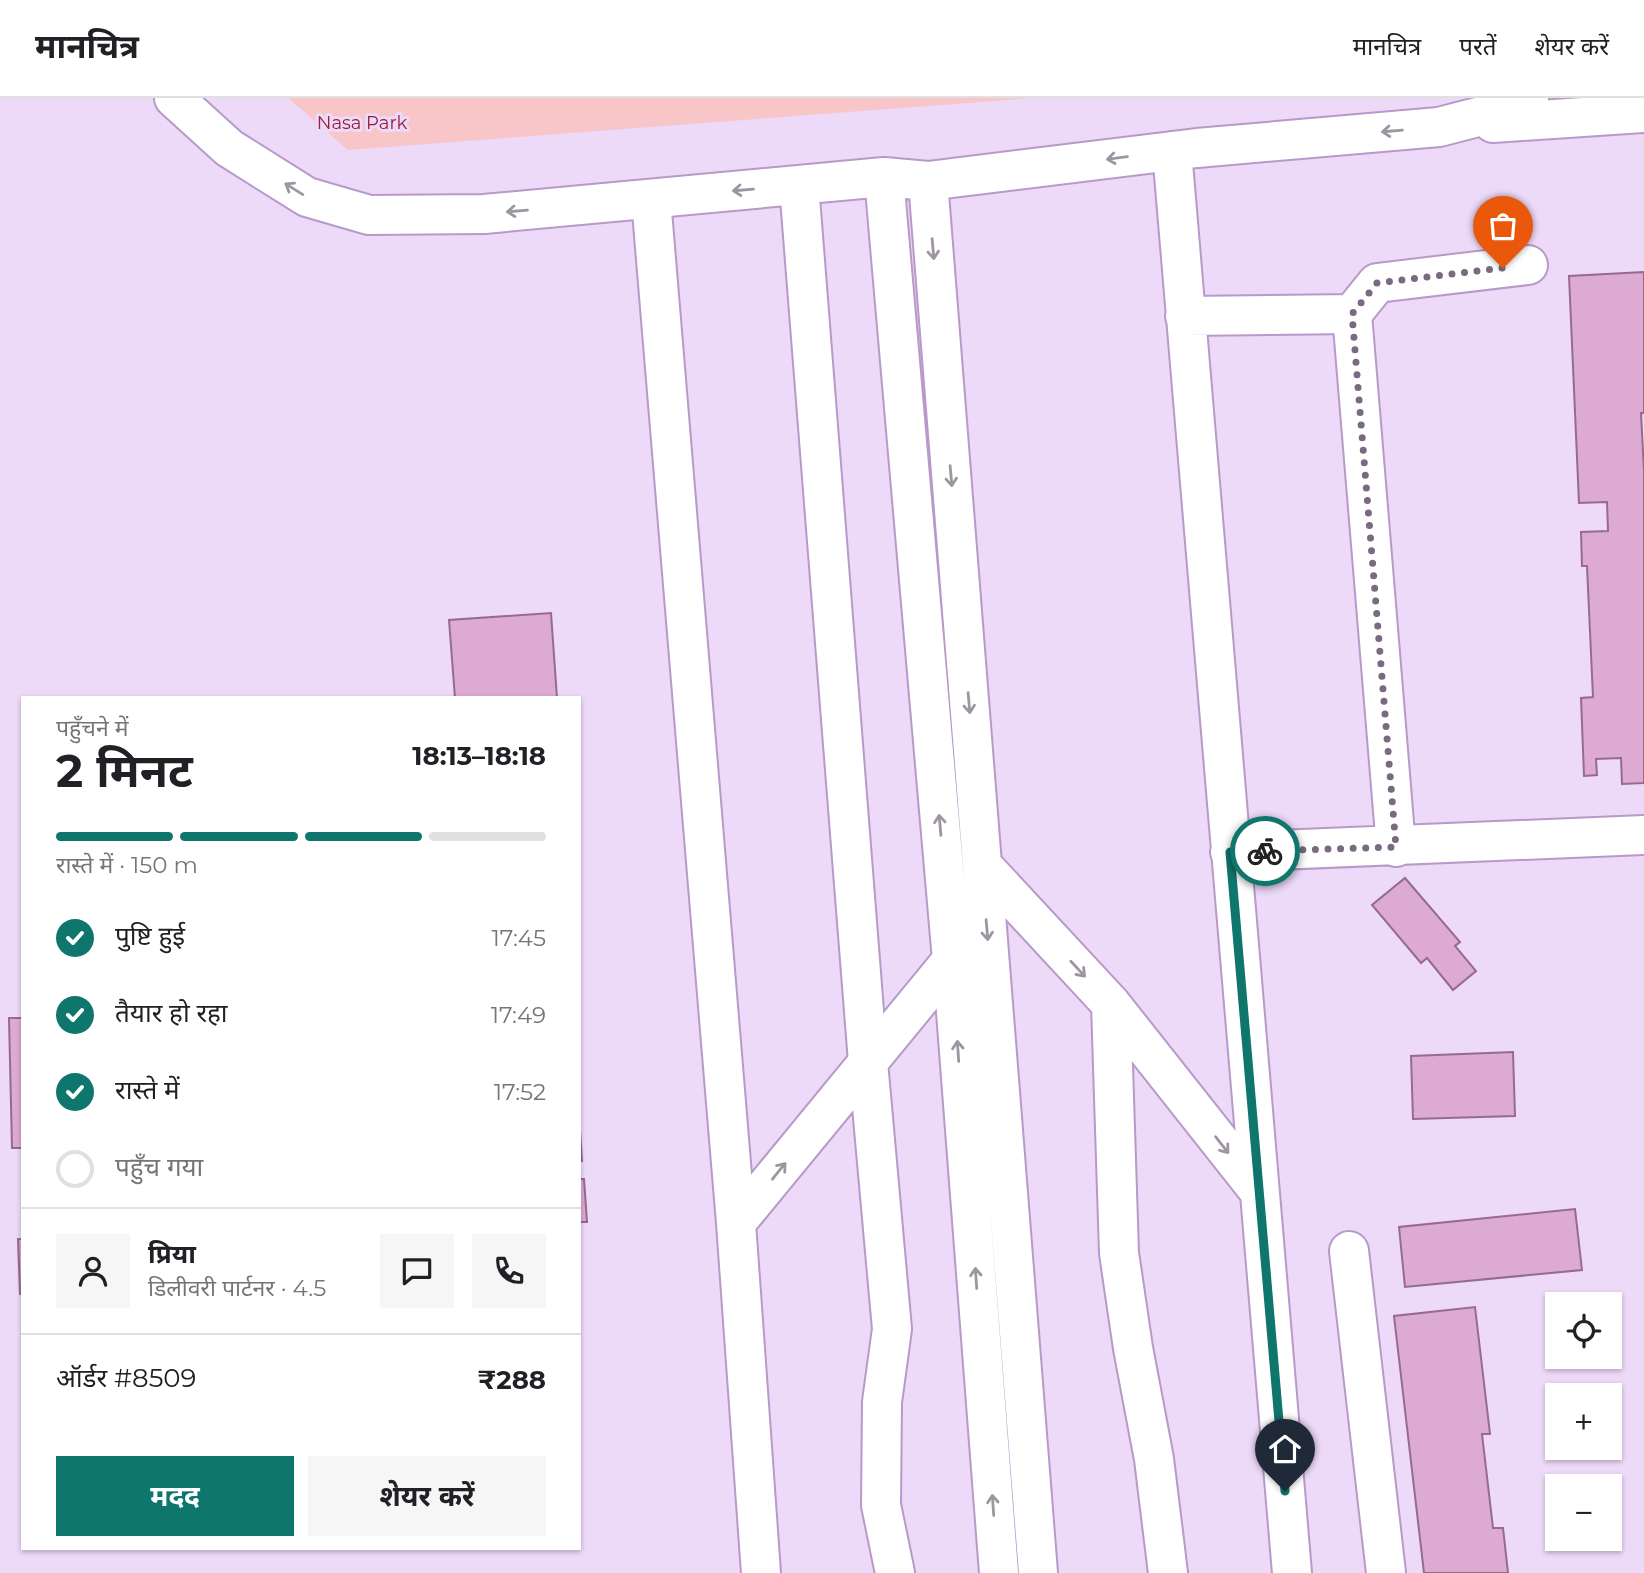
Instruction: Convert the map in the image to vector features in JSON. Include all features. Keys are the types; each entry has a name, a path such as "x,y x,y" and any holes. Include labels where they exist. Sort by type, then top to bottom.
{"street":[{"path":"174,98 229,148 307,197 369,215 484,214 884,177 928,181 1172,151 1439,127 1644,113"},
{"path":"1439,127 1512,108 1529,98"},
{"path":"1172,151 1292,1573"},
{"path":"884,177 951,960 999,1573"},
{"path":"928,181 1038,1573"},
{"path":"799,185 868,1062 892,1329 882,1402 881,1505 895,1573"},
{"path":"651,198 736,1223 761,1573"},
{"path":"1396,847 1352,314 1377,283 1528,265"},
{"path":"1185,316 1352,314"},
{"path":"1230,852 1644,835"},
{"path":"982,865 1111,1004 1258,1190"},
{"path":"736,1223 951,960"},
{"path":"1111,1004 1119,1254 1153,1459 1168,1573"},
{"path":"1349,1251 1386,1573"}],"green space":[{"name":"Nasa Park","path":"288,98 1033,98 348,150"}],"building":[{"path":"1644,272 1644,413 1641,413 1644,471 1644,783 1622,784 1621,758 1596,759 1597,775 1584,776 1581,698 1593,697 1587,566 1582,566 1581,532 1608,531 1607,502 1579,503 1569,276"},
{"path":"551,613 557,696 455,696 449,620"},
{"path":"1405,878 1460,942 1455,946 1476,971 1453,990 1427,958 1421,963 1372,905"},
{"path":"9,1018 21,1018 21,1148 12,1148"},
{"path":"1513,1052 1515,1116 1413,1119 1411,1056"},
{"path":"581,1179 584,1179 587,1222 581,1222"},
{"path":"1575,1209 1582,1270 1405,1287 1399,1227"},
{"path":"18,1239 21,1239 20,1294"},
{"path":"1475,1307 1490,1434 1482,1434 1493,1528 1503,1528 1508,1573 1424,1573 1394,1316"}],"way so far":[{"path":"1265,851 1396,847 1352,314 1377,283 1503,268"}],"route":[{"path":"1265,851 1230,852 1285,1491"}]}
